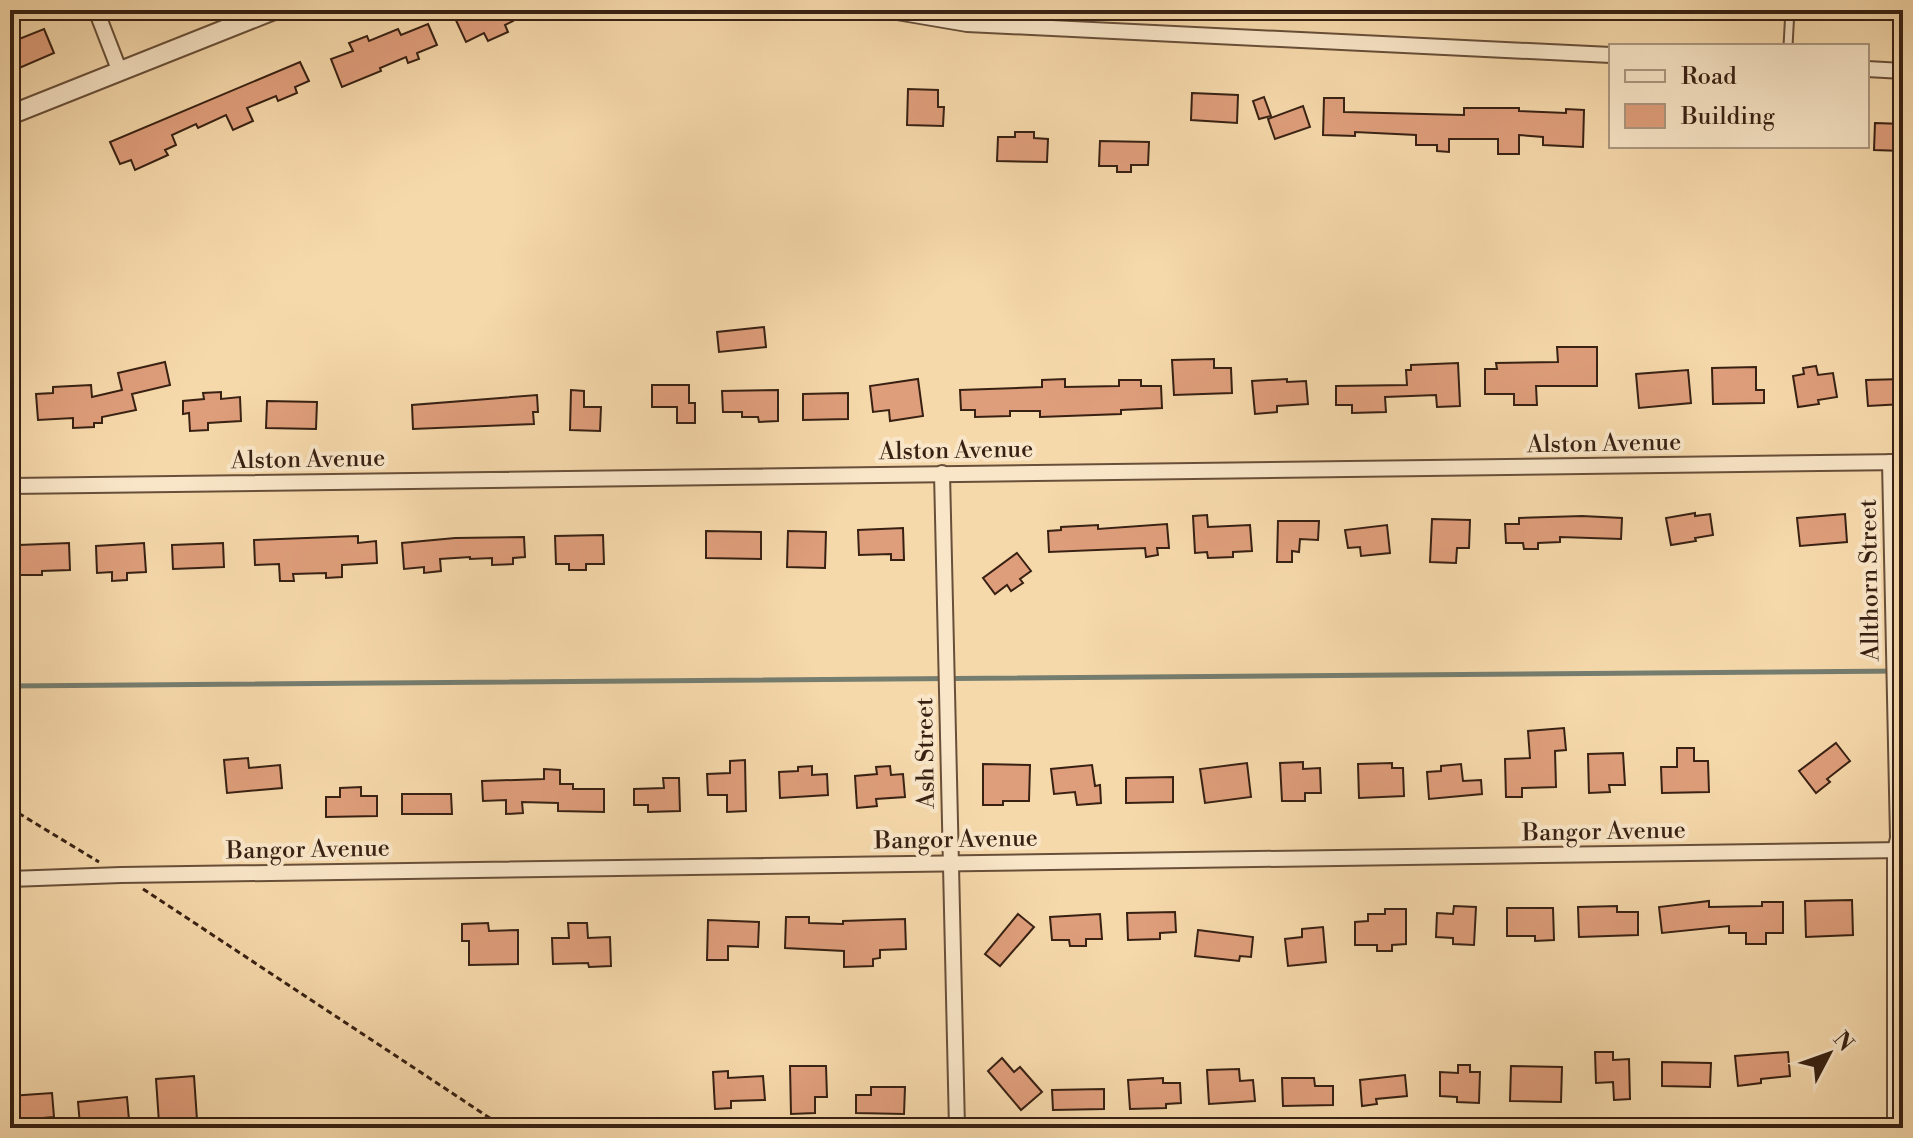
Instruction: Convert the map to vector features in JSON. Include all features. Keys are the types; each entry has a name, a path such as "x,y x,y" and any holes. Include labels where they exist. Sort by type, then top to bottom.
{"street":[{"path":"96,10 120,72"},
{"path":"10,115 274,10"},
{"path":"885,10 967,24 1609,55"},
{"path":"1869,69 1903,71"},
{"name":"Alston Avenue","path":"10,486 1897,462"},
{"name":"Allthorn Street","path":"1895,1128 1899,850 1897,462"},
{"name":"Ash Street","path":"942,473 957,1128"},
{"name":"Bangor Avenue","path":"10,879 951,862 1899,850"}],"lane":[{"path":"1788,44 1790,10"}],"path":[{"path":"10,808 121,875 505,1128"}],"building":[{"path":"467,10 508,10 513,21 505,25 508,32 488,41 484,33 466,42 454,16"},
{"path":"428,24 437,45 417,53 419,59 408,63 406,57 342,87 331,59 353,51 349,43 367,36 369,41 398,29 401,35"},
{"path":"44,29 54,53 10,72 10,52 18,49 14,41"},
{"path":"300,62 309,81 295,87 297,93 278,101 276,96 247,108 253,121 233,130 226,115 198,128 196,124 172,135 176,145 165,150 168,155 135,170 131,160 120,164 110,142"},
{"path":"908,89 938,90 938,107 944,107 943,126 907,125"},
{"path":"1192,93 1238,95 1237,123 1191,120"},
{"path":"1264,97 1271,116 1259,119 1253,101"},
{"path":"1324,98 1344,98 1344,112 1464,115 1464,108 1519,108 1519,111 1566,113 1566,109 1584,110 1583,147 1543,145 1543,137 1519,135 1519,154 1498,154 1498,139 1449,139 1449,152 1437,151 1437,145 1416,145 1416,135 1355,132 1355,136 1323,135"},
{"path":"1303,106 1310,127 1275,139 1268,119"},
{"path":"1875,123 1903,124 1903,151 1874,150"},
{"path":"1015,132 1034,132 1034,138 1048,139 1047,162 997,161 998,137 1015,137"},
{"path":"1100,141 1149,142 1148,165 1131,165 1131,172 1117,172 1117,166 1099,166"},
{"path":"764,327 766,347 719,352 717,332"},
{"path":"1557,347 1597,347 1597,386 1536,386 1537,405 1514,405 1514,394 1485,394 1485,369 1497,369 1496,363 1558,362"},
{"path":"1214,359 1214,368 1231,368 1232,393 1174,395 1172,360"},
{"path":"165,362 170,385 132,394 136,410 102,417 102,423 94,423 94,427 73,428 73,418 38,420 36,394 53,393 53,387 91,385 92,397 122,390 118,373"},
{"path":"1458,363 1460,406 1437,407 1436,395 1385,397 1386,412 1352,413 1352,405 1336,405 1336,386 1407,385 1406,370 1411,370 1411,365"},
{"path":"1816,366 1818,375 1833,373 1837,397 1798,407 1793,376 1804,374 1803,368"},
{"path":"1756,367 1756,390 1764,390 1764,403 1713,404 1712,368"},
{"path":"1688,370 1691,403 1639,408 1636,374"},
{"path":"918,379 923,416 890,421 889,410 873,412 870,386"},
{"path":"1065,379 1065,387 1119,386 1119,380 1141,380 1141,386 1161,386 1162,408 1121,410 1121,414 1040,417 1040,411 1010,411 1010,416 975,417 975,410 961,410 960,390 1042,387 1042,380"},
{"path":"1287,379 1287,382 1306,381 1308,404 1277,406 1277,412 1255,414 1252,381"},
{"path":"1903,379 1903,404 1868,406 1866,380"},
{"path":"652,385 689,385 689,403 695,403 695,423 677,423 677,407 652,407"},
{"path":"571,390 584,391 584,407 601,407 600,431 570,430"},
{"path":"778,390 778,421 759,422 758,417 742,417 742,412 723,412 722,391"},
{"path":"221,392 221,399 240,397 241,421 208,423 208,430 190,431 189,413 183,414 183,401 204,399 203,393"},
{"path":"848,393 848,419 803,420 803,394"},
{"path":"537,395 538,412 533,412 534,424 413,429 412,405"},
{"path":"267,401 317,402 316,429 266,428"},
{"path":"1695,513 1695,516 1710,514 1713,535 1671,545 1666,518"},
{"path":"1845,514 1847,542 1800,546 1797,518"},
{"path":"1207,515 1208,527 1250,525 1252,551 1233,552 1233,557 1208,558 1207,552 1195,553 1193,516"},
{"path":"1519,518 1622,518 1621,539 1560,537 1560,542 1538,543 1538,549 1524,549 1523,543 1506,543 1505,524 1519,524"},
{"path":"1432,519 1470,520 1469,548 1457,548 1456,563 1430,562"},
{"path":"1278,521 1319,521 1318,540 1300,539 1299,552 1292,551 1292,562 1277,562"},
{"path":"1167,524 1169,548 1157,548 1158,555 1146,557 1145,548 1049,552 1048,531 1061,530 1061,527 1098,525 1098,529"},
{"path":"1387,525 1390,553 1361,556 1360,547 1348,548 1345,530"},
{"path":"903,528 904,560 891,560 891,554 859,555 858,530"},
{"path":"706,531 761,532 761,559 706,558"},
{"path":"788,531 826,532 825,568 787,567"},
{"path":"603,535 604,564 586,564 586,570 569,570 569,564 556,564 555,536"},
{"path":"358,536 358,543 376,541 377,563 342,565 342,577 326,578 326,573 293,574 294,581 280,581 279,564 255,565 254,540"},
{"path":"524,537 525,557 513,558 513,564 492,565 492,558 470,557 440,559 441,571 424,573 424,567 404,569 402,543"},
{"path":"69,543 70,570 20,575 19,545"},
{"path":"144,543 146,572 127,573 127,580 112,581 112,572 97,573 96,546"},
{"path":"223,543 224,567 173,569 172,545"},
{"path":"1017,553 1031,571 1020,579 1023,583 1011,591 1007,585 995,594 983,578"},
{"path":"1564,728 1566,750 1555,751 1556,787 1522,788 1522,797 1506,797 1505,759 1530,758 1528,731"},
{"path":"1836,743 1850,761 1827,779 1830,782 1816,793 1799,771"},
{"path":"1677,748 1694,748 1694,761 1708,761 1709,792 1662,793 1661,767 1677,767"},
{"path":"1623,753 1625,785 1609,785 1610,792 1589,793 1588,754"},
{"path":"248,758 249,768 280,765 282,788 227,793 224,760"},
{"path":"745,760 746,811 727,812 727,795 708,795 707,774 730,773 730,761"},
{"path":"1303,762 1303,769 1320,768 1321,793 1305,793 1305,801 1282,801 1280,763"},
{"path":"1247,763 1251,797 1205,803 1200,769"},
{"path":"1392,763 1392,768 1403,768 1404,796 1359,798 1358,764"},
{"path":"983,764 1030,765 1029,801 983,805"},
{"path":"1461,764 1463,781 1481,780 1482,794 1429,799 1427,772 1441,771 1441,766"},
{"path":"1092,765 1095,786 1100,785 1101,803 1077,805 1075,792 1054,794 1051,769"},
{"path":"812,766 812,775 827,774 828,795 780,798 779,772 798,771 798,767"},
{"path":"890,766 891,775 903,774 905,797 876,799 877,806 857,808 855,776 877,774 876,767"},
{"path":"544,769 560,770 560,784 573,784 573,789 604,789 604,812 558,811 558,803 522,802 523,813 506,814 506,800 483,801 482,781 544,779"},
{"path":"1173,777 1173,802 1126,803 1126,778"},
{"path":"663,778 679,778 680,811 648,812 648,805 634,805 634,789 664,788"},
{"path":"361,787 361,796 377,796 377,816 326,817 326,797 340,797 340,788"},
{"path":"402,794 451,794 452,814 402,814"},
{"path":"1852,900 1853,935 1806,937 1805,901"},
{"path":"1709,901 1709,907 1762,906 1762,902 1783,902 1783,933 1766,933 1766,944 1746,944 1746,933 1729,933 1729,926 1662,933 1659,907"},
{"path":"1454,906 1476,907 1474,945 1453,944 1453,938 1436,937 1437,913 1453,914"},
{"path":"1617,906 1617,912 1638,912 1638,935 1579,937 1578,907"},
{"path":"1507,908 1553,908 1554,940 1535,941 1535,936 1507,936"},
{"path":"1385,909 1406,909 1406,944 1392,945 1392,951 1377,951 1377,945 1355,945 1355,922 1368,921 1368,914 1385,914"},
{"path":"1175,912 1176,932 1160,933 1160,939 1128,940 1127,913"},
{"path":"1018,914 1034,927 1000,966 985,954"},
{"path":"1100,914 1102,939 1086,939 1086,946 1070,946 1069,940 1052,940 1050,917"},
{"path":"786,917 809,917 809,923 843,924 843,921 905,919 906,949 880,950 880,958 873,959 873,966 844,967 844,951 785,948"},
{"path":"708,920 759,922 758,947 728,946 728,960 707,960"},
{"path":"488,923 489,931 518,930 518,964 469,965 469,941 462,941 462,924"},
{"path":"568,923 587,923 588,938 610,937 611,966 553,964 552,938 569,938"},
{"path":"1323,927 1326,962 1288,966 1285,939 1302,937 1302,929"},
{"path":"1198,930 1253,937 1251,957 1240,956 1239,961 1195,956"},
{"path":"1595,1052 1613,1052 1613,1060 1629,1059 1630,1099 1614,1100 1613,1082 1596,1083"},
{"path":"1788,1052 1790,1076 1761,1079 1761,1083 1738,1086 1735,1056"},
{"path":"1002,1058 1014,1072 1020,1067 1042,1092 1021,1110 988,1071"},
{"path":"1662,1062 1711,1063 1710,1087 1662,1086"},
{"path":"1458,1065 1470,1065 1470,1072 1480,1072 1479,1103 1457,1102 1457,1097 1440,1096 1440,1072 1458,1073"},
{"path":"790,1066 826,1066 827,1097 815,1097 815,1113 791,1114"},
{"path":"1511,1066 1562,1067 1561,1102 1510,1101"},
{"path":"1239,1069 1240,1081 1253,1080 1255,1101 1209,1104 1207,1070"},
{"path":"728,1071 728,1078 763,1076 765,1100 731,1101 731,1108 715,1109 713,1072"},
{"path":"1405,1075 1407,1096 1376,1099 1377,1104 1362,1106 1360,1080"},
{"path":"194,1076 197,1120 159,1123 156,1079"},
{"path":"1163,1078 1163,1083 1180,1083 1181,1103 1166,1104 1166,1108 1130,1109 1128,1080"},
{"path":"1282,1078 1314,1078 1315,1086 1333,1086 1333,1105 1283,1106"},
{"path":"871,1087 905,1087 904,1114 856,1113 856,1095 871,1095"},
{"path":"1104,1089 1104,1109 1053,1110 1052,1090"},
{"path":"52,1093 54,1117 10,1121 10,1096"},
{"path":"127,1097 129,1120 80,1125 78,1102"}],"waterway":[{"path":"10,686 1903,671"}]}
